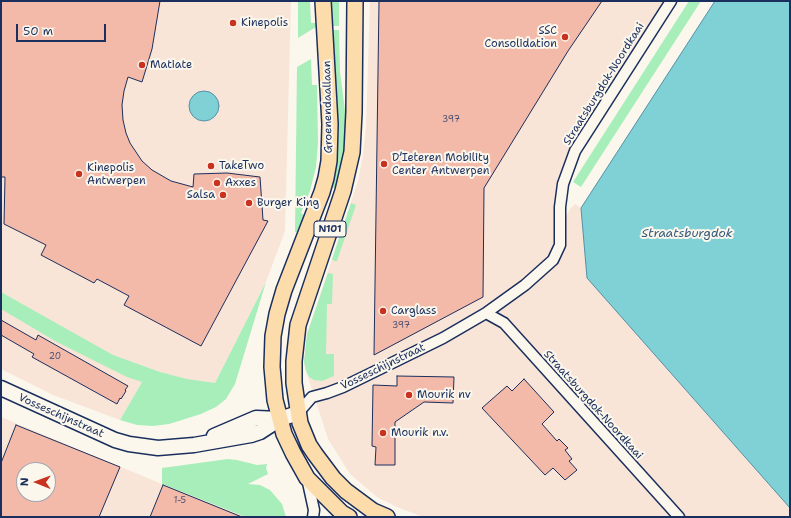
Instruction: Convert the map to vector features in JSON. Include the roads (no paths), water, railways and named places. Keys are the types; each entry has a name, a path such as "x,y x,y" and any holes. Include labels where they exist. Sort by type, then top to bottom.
{"main road":[{"name":"Groenendaallaan","path":"280,419 272,367 273,336 277,314 284,290 322,192 329,161 330,124 323,1"},
{"name":"Groenendaallaan","path":"298,413 294,383 294,361 298,325 343,191 352,152 354,112 355,1"},
{"name":"N101","path":"298,413 304,433 315,454 333,478 346,491 374,511 387,517"},
{"name":"N101","path":"280,419 284,434 292,453 307,478 346,515"}],"street":[{"name":"Straatsburgdok-Noordkaai","path":"560,230 560,207 563,184 575,151 671,1"},
{"name":"Vosseschijnstraat","path":"1,388 115,440 129,444 158,448 194,445 256,418 280,419 298,413 312,397 327,393 350,383 443,338 486,314 525,285 553,260 560,244 560,230"},
{"name":"Straatsburgdok-Noordkaai","path":"486,314 504,323 514,333 678,517"},
{"path":"307,478 314,510 313,517"}],"water":[{"name":"Straatsburgdok","path":"715,1 790,1 790,508 587,278 581,208"},
{"path":"204,91 215,95 219,106 215,117 204,121 193,117 189,106 193,95"}],"place":[{"name":"Kinepolis","path":"233,23"},
{"name":"SSC Consolidation","path":"565,37"},
{"name":"Matiate","path":"142,65"},
{"name":"D’Ieteren Mobility Center Antwerpen","path":"384,164"},
{"name":"TakeTwo","path":"211,166"},
{"name":"Kinepolis Antwerpen","path":"79,174"},
{"name":"Axxes","path":"217,183"},
{"name":"Salsa","path":"223,195"},
{"name":"Burger King","path":"249,203"},
{"name":"Carglass","path":"383,311"},
{"name":"Mourik nv","path":"409,395"},
{"name":"Mourik n.v.","path":"383,433"}]}
